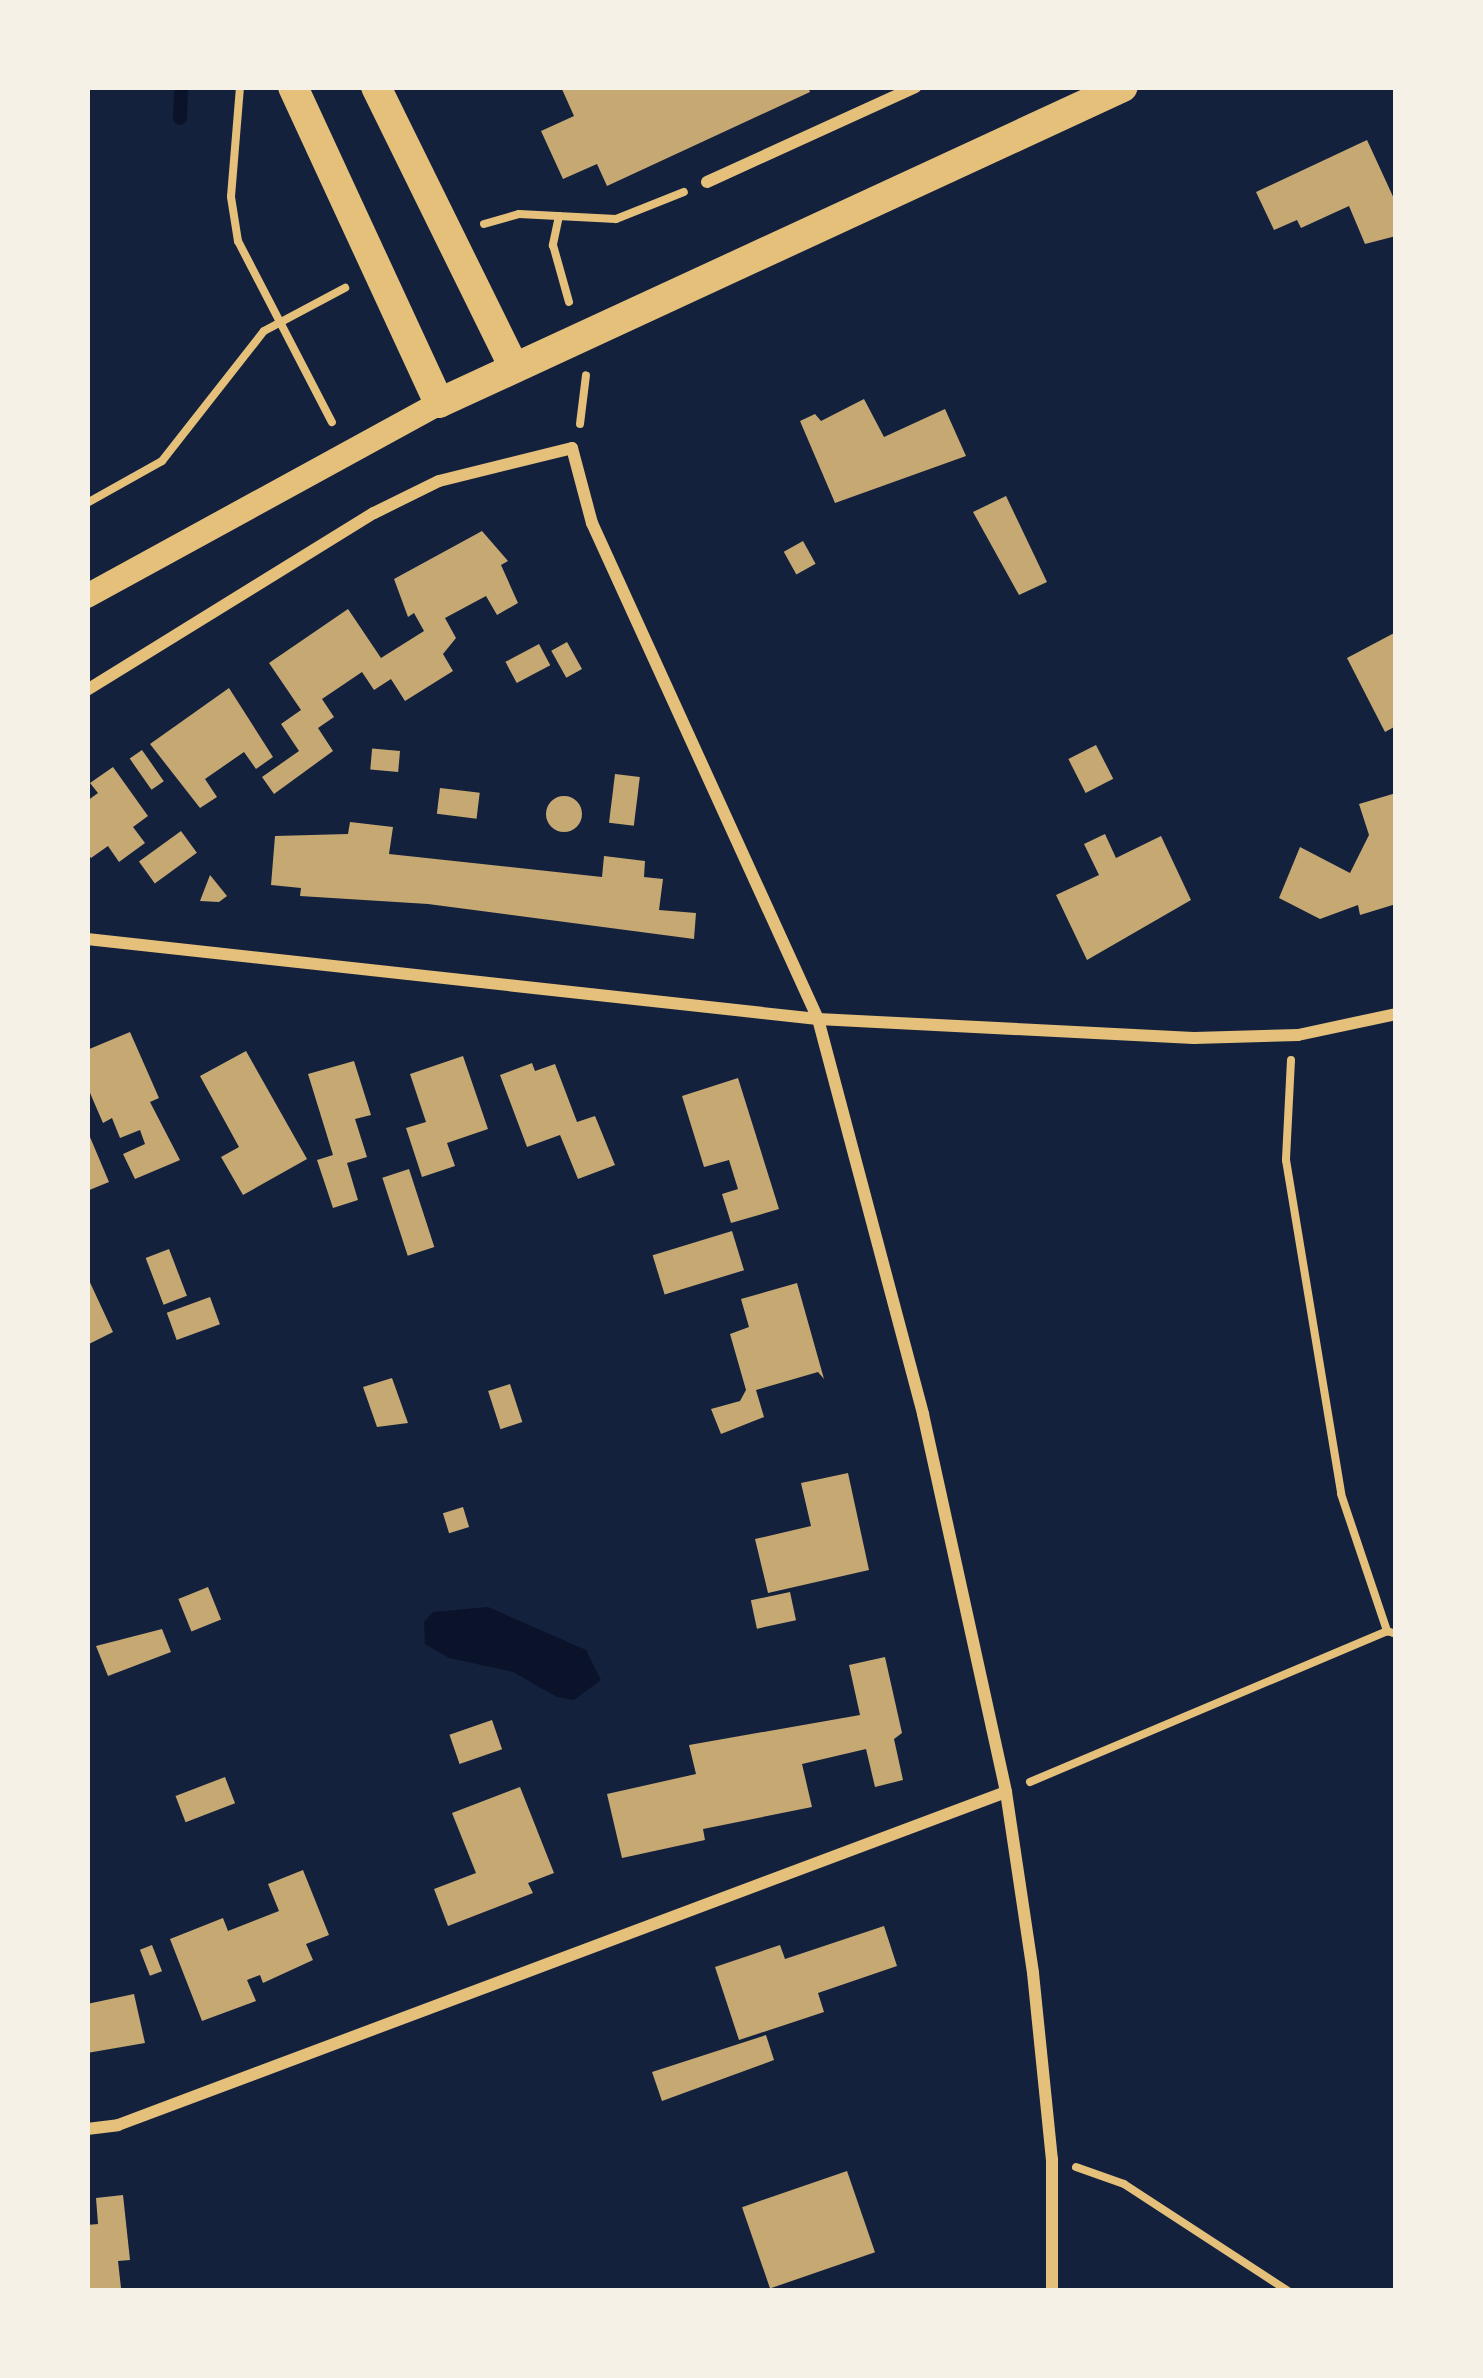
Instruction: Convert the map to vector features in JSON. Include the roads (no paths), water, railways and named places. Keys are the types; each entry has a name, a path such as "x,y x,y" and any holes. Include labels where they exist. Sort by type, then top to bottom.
{"main road":[{"path":"293,87 439,403"},
{"path":"376,87 513,364"},
{"path":"87,596 513,364 1123,87"}],"street":[{"path":"707,182 915,87"},
{"path":"87,690 374,513 440,481 572,448 592,523 818,1019 923,1414 1006,1792 1052,2159 1052,2291"},
{"path":"87,939 818,1019 1194,1038 1298,1035 1396,1014"},
{"path":"87,2129 118,2125 1006,1792"}],"water":[{"path":"488,1607 586,1650 601,1680 574,1700 557,1697 513,1672 449,1658 425,1644 424,1622 433,1612"}],"waterway":[{"path":"180,118 181,87"}]}
